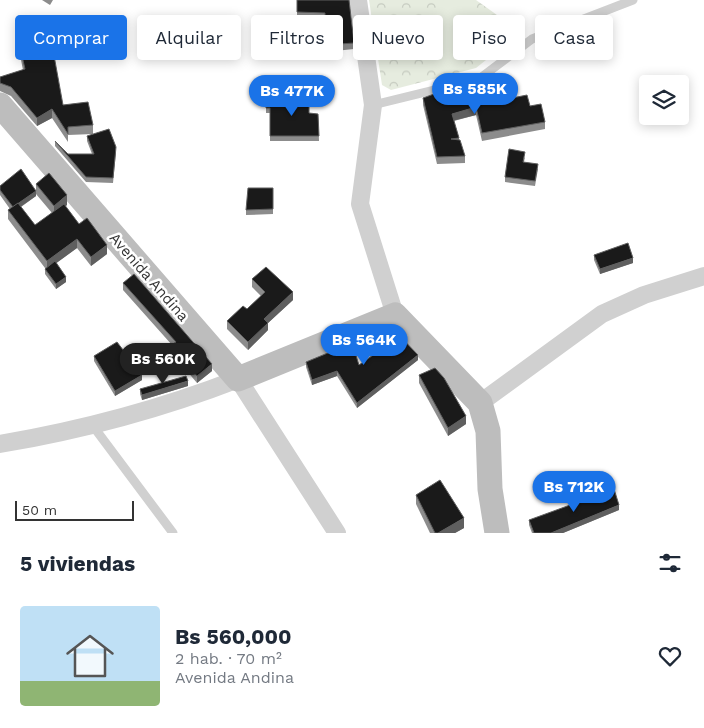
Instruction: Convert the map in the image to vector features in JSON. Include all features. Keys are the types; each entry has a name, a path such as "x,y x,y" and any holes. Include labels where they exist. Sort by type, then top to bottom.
{"street":[{"path":"358,0 373,105 360,204 396,315 480,404 488,432 490,489 498,533"},
{"name":"Avenida Andina","path":"0,104 238,379 337,533"},
{"path":"480,404 602,314 644,295 704,276"},
{"path":"0,444 94,426 186,399 396,315"}],"lane":[{"path":"373,105 480,79 532,39 633,0"},
{"path":"94,426 173,533"}],"green space":[{"path":"369,0 476,0 497,15 453,15 453,60 486,60 476,68 391,90 382,85 378,60 443,60 443,15 371,15"},
{"path":"444,0 459,0 481,15 453,15 453,60 460,60 448,77 422,60 443,60 443,15 434,15"}],"building":[{"path":"297,0 349,0 353,43 343,44 343,15 297,12"},
{"path":"23,60 55,60 63,105 88,102 93,125 68,127 68,134 52,109 37,118 11,87 0,83 0,77 25,69"},
{"path":"486,80 492,102 527,95 530,106 541,104 545,122 482,133 476,107 452,114 459,138 451,139 460,140 465,156 437,157 423,98 445,90"},
{"path":"266,96 309,96 309,113 318,114 319,136 270,136 270,108 266,108"},
{"path":"109,129 116,147 113,178 86,177 55,141 68,154 94,154 87,136"},
{"path":"509,149 525,152 523,162 538,164 535,181 505,177"},
{"path":"21,169 36,191 13,207 0,190 0,186"},
{"path":"49,173 67,195 54,206 36,184"},
{"path":"248,188 273,188 273,209 246,210"},
{"path":"18,203 35,225 64,204 79,224 87,218 107,245 91,257 77,239 47,261 8,210"},
{"path":"628,243 633,258 600,269 594,255"},
{"path":"55,261 66,277 56,284 45,269"},
{"path":"266,267 293,292 264,319 268,323 248,342 227,321 243,306 247,309 265,292 252,279"},
{"path":"134,274 212,364 197,376 171,345 176,342 123,283"},
{"path":"395,331 418,355 357,403 337,371 312,380 306,362 352,343 359,365 392,342 388,334"},
{"path":"117,342 142,375 115,391 94,356"},
{"path":"435,368 444,378 466,416 448,428 419,375"},
{"path":"186,376 188,381 142,395 140,389"},
{"path":"440,480 464,518 435,533 416,495"},
{"path":"614,489 619,505 551,533 534,533 529,520"}]}
